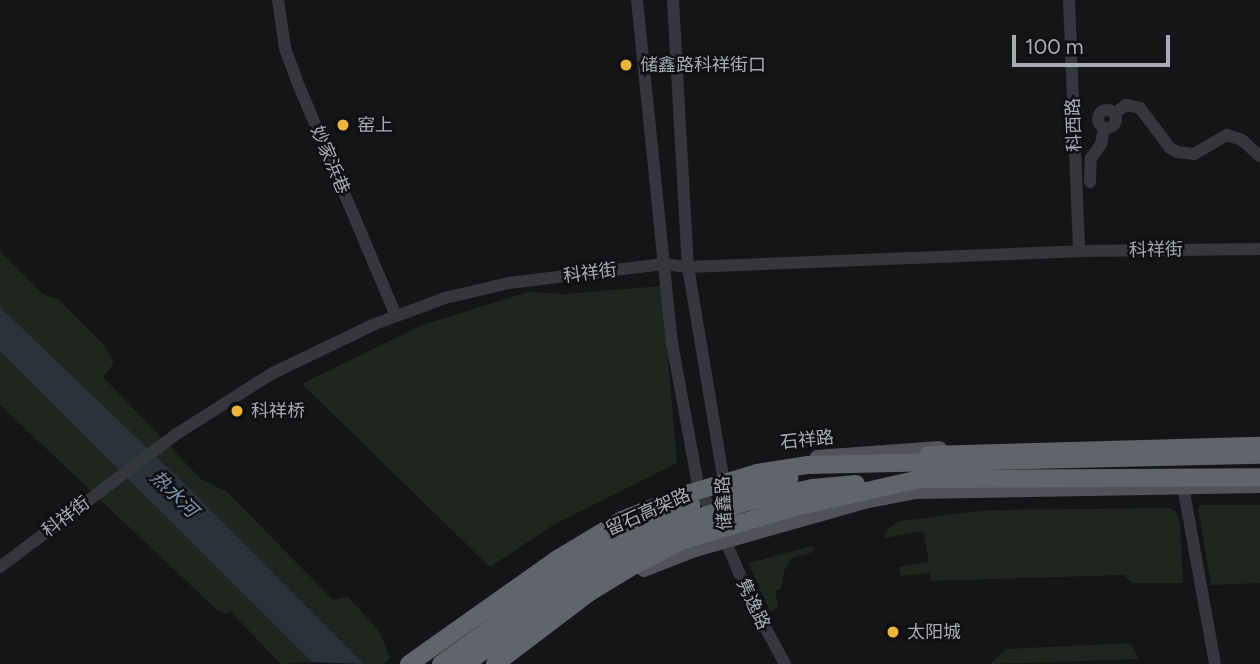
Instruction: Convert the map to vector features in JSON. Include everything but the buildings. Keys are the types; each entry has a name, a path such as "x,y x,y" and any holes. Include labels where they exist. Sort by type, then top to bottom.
{"highway":[{"path":"808,465 959,452 1260,444"},
{"name":"留石高架路","path":"409,664 556,560 622,520 690,493 757,473 808,465 883,466 1260,456"},
{"name":"留石高架路","path":"441,664 579,564 682,508 801,475 883,466"},
{"name":"留石高架路","path":"466,664 562,591 620,555 688,521 747,502 813,488 920,479 1260,477"},
{"name":"留石高架路","path":"493,664 590,592 683,540 771,514 920,479"}],"main road":[{"name":"石祥路","path":"415,664 555,554 624,513 758,464 921,448 1260,444"},
{"path":"493,664 532,633 658,563 725,541 868,501 915,492 1260,486"}],"street":[{"name":"妙家浜巷","path":"278,0 285,48 296,79 396,316"},
{"name":"储鑫路","path":"636,0 672,343 698,484 725,541"},
{"name":"储鑫路","path":"673,0 688,267 723,475 725,541"},
{"name":"科西路","path":"1069,0 1079,250"},
{"path":"1090,182 1091,158 1101,144 1104,128 1098,123 1100,113 1109,109 1115,113 1126,105 1140,108 1170,148 1178,152 1194,154 1227,135 1242,140 1260,156"},
{"name":"科祥街","path":"0,567 178,433 273,373 396,316 446,298 509,283 664,264 688,267 1079,250 1260,249"},
{"path":"1182,486 1215,664"},
{"name":"隽逸路","path":"725,541 752,603 785,664"}],"shaded area":[{"path":"0,251 43,294 59,300 103,344 114,363 103,377 202,480 226,491 333,600 348,597 379,631 390,658 384,664 364,664 179,478 0,307"},
{"path":"662,286 677,463 555,524 490,567 302,384 422,325 529,292 565,294"},
{"path":"0,351 312,662 281,664 230,611 226,614 217,610 0,405"},
{"path":"1201,505 1260,505 1260,583 1211,585 1198,509"},
{"path":"1170,508 1176,512 1180,523 1183,583 1132,583 1124,575 931,581 930,573 901,576 899,567 929,562 923,531 884,538 888,529 899,521 987,510"},
{"path":"813,546 813,552 792,558 784,571 781,588 775,591 778,607 770,612 749,563"},
{"path":"1130,643 1139,659 990,664 1006,649"}],"water":[{"name":"热水河","path":"0,307 179,478 364,664 312,662 0,351"}],"place":[{"name":"储鑫路科祥街口","path":"626,65"},
{"name":"窑上","path":"343,125"},
{"name":"科祥桥","path":"237,411"},
{"name":"太阳城","path":"893,632"}]}
